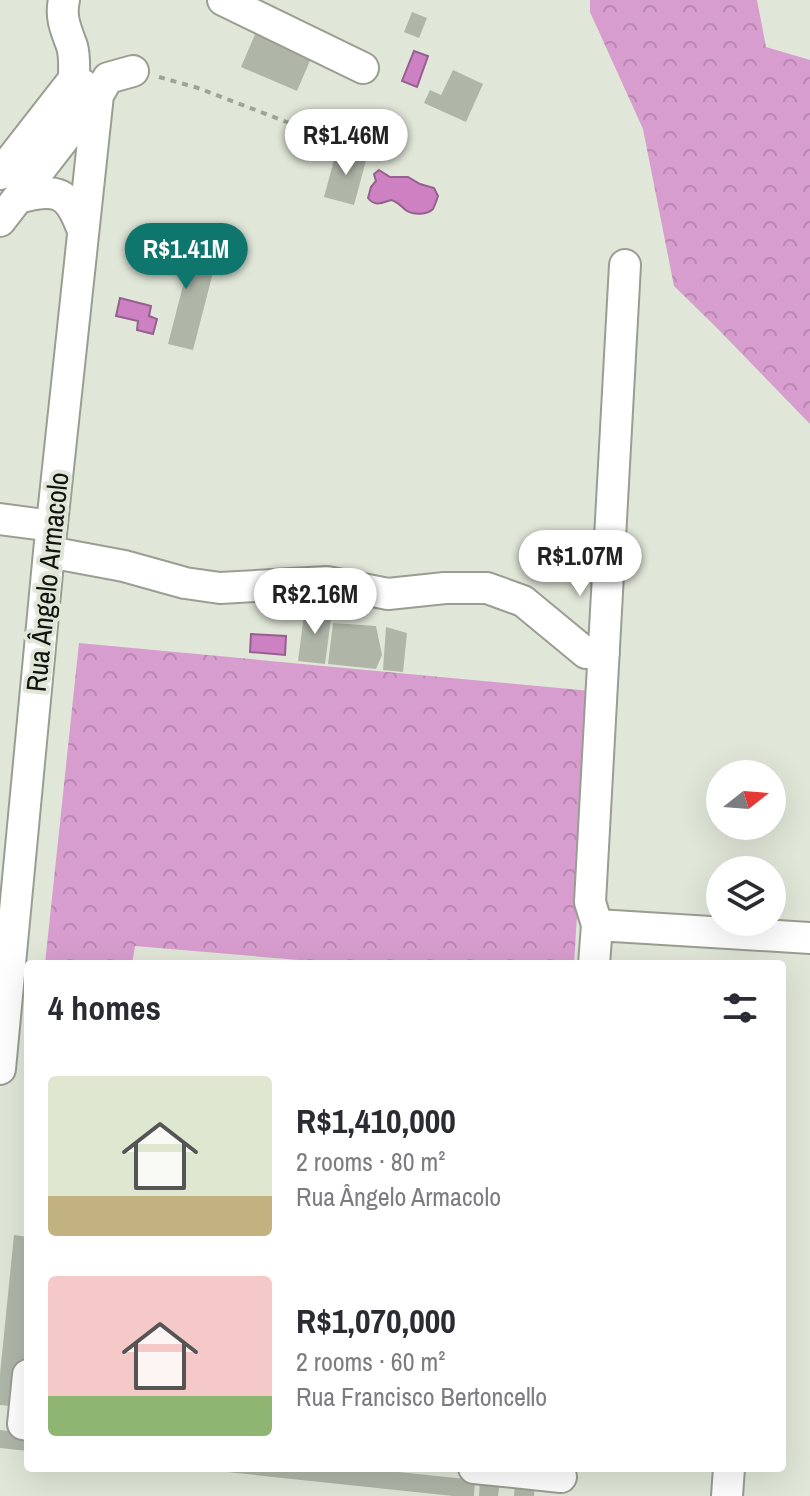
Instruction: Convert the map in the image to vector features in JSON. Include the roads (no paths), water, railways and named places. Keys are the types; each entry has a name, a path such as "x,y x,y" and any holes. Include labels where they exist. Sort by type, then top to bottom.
{"street":[{"name":"Rua Ângelo Armacolo","path":"7,1060 51,539 83,231 86,87 65,32 64,0"},
{"path":"223,0 363,68"},
{"path":"0,174 86,87 133,71"},
{"path":"9,210 86,87"},
{"path":"9,210 37,193 54,193 67,199 83,231"},
{"path":"594,960 597,925 590,902 625,265"},
{"path":"0,519 124,566 185,583 220,588 327,582 388,594 445,588 487,588 523,601 586,653 604,653"},
{"path":"597,925 757,950 810,938"},
{"path":"503,1472 561,1480"},
{"path":"727,1496 729,1472"}]}
